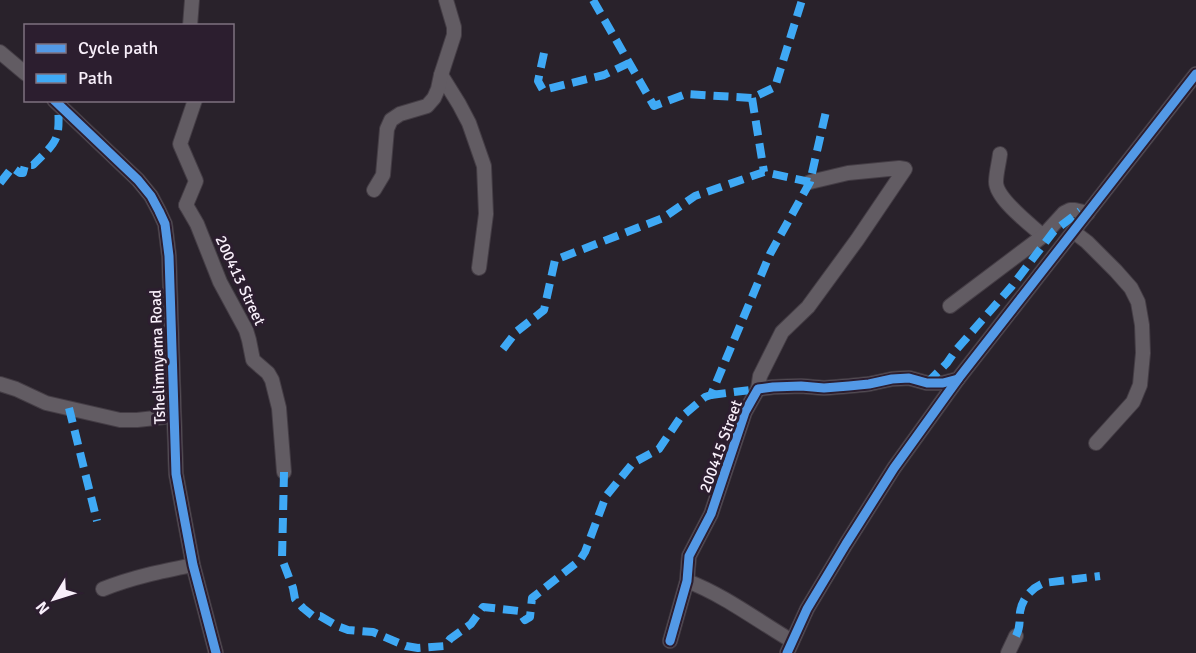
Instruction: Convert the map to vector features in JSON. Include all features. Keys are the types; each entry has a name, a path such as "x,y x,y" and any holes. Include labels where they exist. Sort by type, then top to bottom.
{"street":[{"path":"190,24 192,0"},
{"path":"374,190 383,175 387,129 391,120 400,114 427,106 438,89 454,35 446,0"},
{"path":"0,52 24,72"},
{"path":"687,581 722,598 789,647 807,609 894,468 958,379 1196,74"},
{"path":"441,75 469,123 484,166 486,214 479,268"},
{"name":"Tshelimnyama Road","path":"56,102 138,180 159,211 166,233 169,256 176,474 194,565 216,653"},
{"path":"159,211 186,205 196,181 180,144 194,102"},
{"path":"1000,154 996,182 999,193 1043,236"},
{"path":"758,389 760,376 782,332 808,307 905,169 848,173 810,182"},
{"name":"200413 Street","path":"186,205 197,224 220,282 246,330 253,360 268,373 272,380 279,408 284,472"},
{"path":"950,306 1043,236 1064,213 1075,210 1088,213"},
{"path":"1074,232 1087,242 1131,288 1138,302 1142,325 1143,353 1140,385 1133,402 1096,443"},
{"name":"200415 Street","path":"670,641 687,581 689,556 711,514 745,412 758,389 801,386 824,388 909,378 927,383 943,383 958,379"},
{"path":"0,384 46,403 120,420 173,416"},
{"path":"103,589 150,574 194,565"},
{"path":"1008,653 1017,636"}],"marked path":[{"path":"593,0 654,106 686,94 752,98 775,87 802,0"},
{"path":"544,53 538,81 543,90 604,75 629,63"},
{"path":"752,98 764,172"},
{"path":"0,183 11,169 23,173 25,165 33,165 48,150 58,133 58,104"},
{"path":"284,472 282,559 295,599 313,616 320,616 348,630 373,632 406,646 418,648 445,646 450,639 471,624 483,607 519,611 525,620 530,617 532,598 580,560 606,496 633,463 659,449 680,418 705,397 711,395 770,254 810,182 827,107"},
{"path":"503,349 516,332 544,310 555,260 663,218 695,196 764,172 810,182"},
{"path":"927,383 947,363 1012,286 1054,231 1080,211"},
{"path":"711,395 758,389"},
{"path":"69,408 97,521"},
{"path":"1016,636 1023,603 1035,588 1044,583 1100,576"}],"cycle path":[{"path":"787,653 807,609 894,468 958,379 1196,74"},
{"path":"56,102 138,180 151,196 165,224 169,256 176,474 193,565 216,653"},
{"path":"670,641 687,581 689,556 711,514 745,412 758,389 801,386 824,388 909,378 927,383 943,383 958,379"}]}
